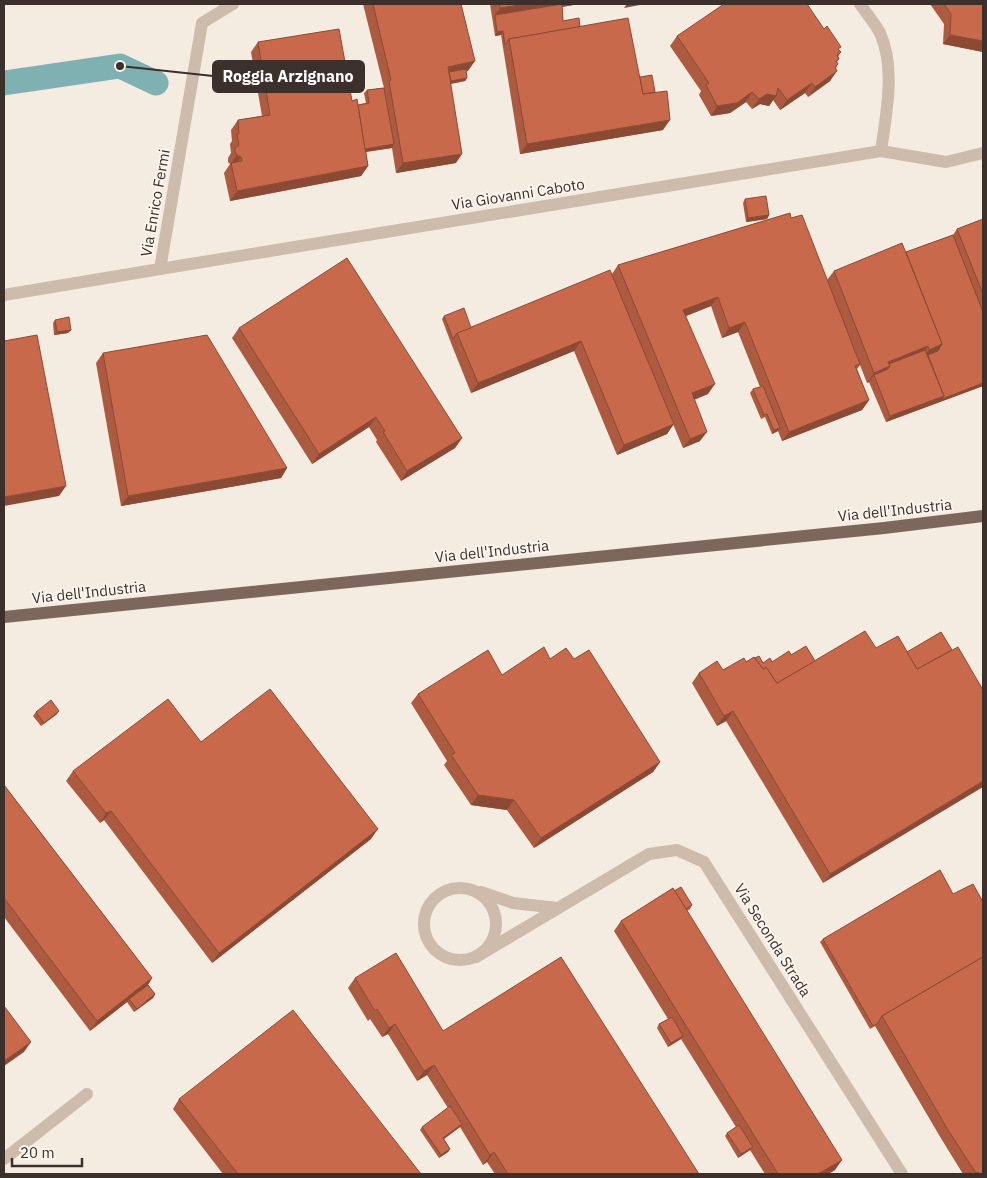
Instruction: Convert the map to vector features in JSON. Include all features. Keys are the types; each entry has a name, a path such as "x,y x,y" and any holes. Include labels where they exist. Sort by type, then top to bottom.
{"main road":[{"name":"Via dell'Industria","path":"4,617 884,528 983,516"}],"street":[{"name":"Via Enrico Fermi","path":"4,295 160,269 202,23 233,4"},
{"path":"860,4 880,33 887,59 888,100 881,151"},
{"name":"Via Giovanni Caboto","path":"160,269 881,151 946,162 983,153"},
{"name":"Via Seconda Strada","path":"557,908 514,902 461,888 449,890 438,896 430,904 425,916 424,927 427,939 433,948 453,960 465,960 476,957 649,854 677,850 704,862 902,1174"},
{"path":"474,890 492,906 496,918 496,930 493,941 486,950 476,957"},
{"path":"4,1159 87,1094"}],"building":[{"path":"373,4 461,4 475,61 448,67 462,154 403,163 389,81 391,80"},
{"path":"499,4 528,4 500,8"},
{"path":"562,4 563,21 579,18 580,27 509,39 505,45 503,31 497,32 495,15"},
{"path":"724,4 807,4 824,29 827,26 841,47 838,49 841,52 837,55 839,59 836,61 838,64 835,67 837,71 815,87 812,83 787,100 778,88 776,96 767,94 759,99 752,92 737,103 717,106 706,85 709,83 677,36"},
{"path":"944,4 983,4 983,41 950,35 951,14"},
{"path":"628,18 643,94 667,91 670,120 527,144 509,39"},
{"path":"339,29 352,101 357,99 368,166 237,191 231,163 242,161 241,157 235,152 235,148 239,145 237,134 239,134 238,120 270,115 258,42"},
{"path":"466,69 467,78 451,81 449,72"},
{"path":"652,75 655,92 643,94 640,77"},
{"path":"384,88 394,144 365,149 358,105 369,103 367,90"},
{"path":"766,196 769,215 748,218 745,199"},
{"path":"790,213 791,218 802,215 860,364 855,366 869,400 789,432 745,322 729,328 718,297 683,310 715,384 692,393 707,432 690,439 618,265"},
{"path":"983,219 983,294 957,229"},
{"path":"953,235 983,312 983,383 942,399 944,396 928,355 938,351 942,344 906,252"},
{"path":"902,243 942,344 929,350 928,346 888,362 890,366 874,373 834,271"},
{"path":"347,258 462,438 407,471 376,417 319,454 239,328"},
{"path":"610,270 674,424 624,445 581,341 478,383 457,333"},
{"path":"464,308 471,328 457,333 453,339 444,316"},
{"path":"69,317 71,330 57,332 55,320"},
{"path":"37,335 66,486 4,497 4,341"},
{"path":"207,335 287,468 128,496 103,353"},
{"path":"925,350 944,396 890,416 874,375 888,369 889,364"},
{"path":"763,386 780,428 774,430 767,414 764,415 753,389"},
{"path":"865,631 876,648 898,636 917,669 958,647 983,690 983,781 830,874 733,711 724,716 699,673 717,661 723,670 744,658 746,662 754,657 763,669 766,667 777,683"},
{"path":"941,632 952,650 917,669 907,652"},
{"path":"806,646 815,661 777,683 766,667 763,669 755,658 759,656 763,663 770,658 772,662 789,651 791,655"},
{"path":"544,647 550,659 566,648 574,659 589,650 660,762 541,838 514,800 478,795 451,755 455,753 418,694 488,650 502,675"},
{"path":"270,689 378,829 219,953 111,811 106,813 73,771 168,699 201,742"},
{"path":"51,700 59,711 44,723 36,712"},
{"path":"4,785 152,978 97,1021 4,898"},
{"path":"940,870 953,894 973,884 983,902 983,957 882,1016 877,1024 873,1026 823,939"},
{"path":"681,887 692,905 686,909 674,891"},
{"path":"673,888 842,1160 818,1174 778,1174 621,921"},
{"path":"396,953 443,1031 561,957 699,1174 508,1174 494,1152 490,1155 434,1065 424,1071 395,1024 389,1028 377,1009 375,1011 355,978"},
{"path":"983,957 983,1174 980,1174 976,1173 948,1130 882,1016"},
{"path":"148,985 155,994 137,1009 129,999"},
{"path":"4,1006 31,1042 4,1061"},
{"path":"293,1010 421,1174 238,1174 179,1099"},
{"path":"672,1017 683,1036 671,1043 659,1024"},
{"path":"450,1106 462,1124 443,1138 450,1149 441,1155 422,1127"},
{"path":"739,1125 753,1147 741,1154 727,1133"}],"waterway":[{"path":"4,83 120,66 156,83"}],"place":[{"name":"Roggia Arzignano","path":"120,66"}]}
